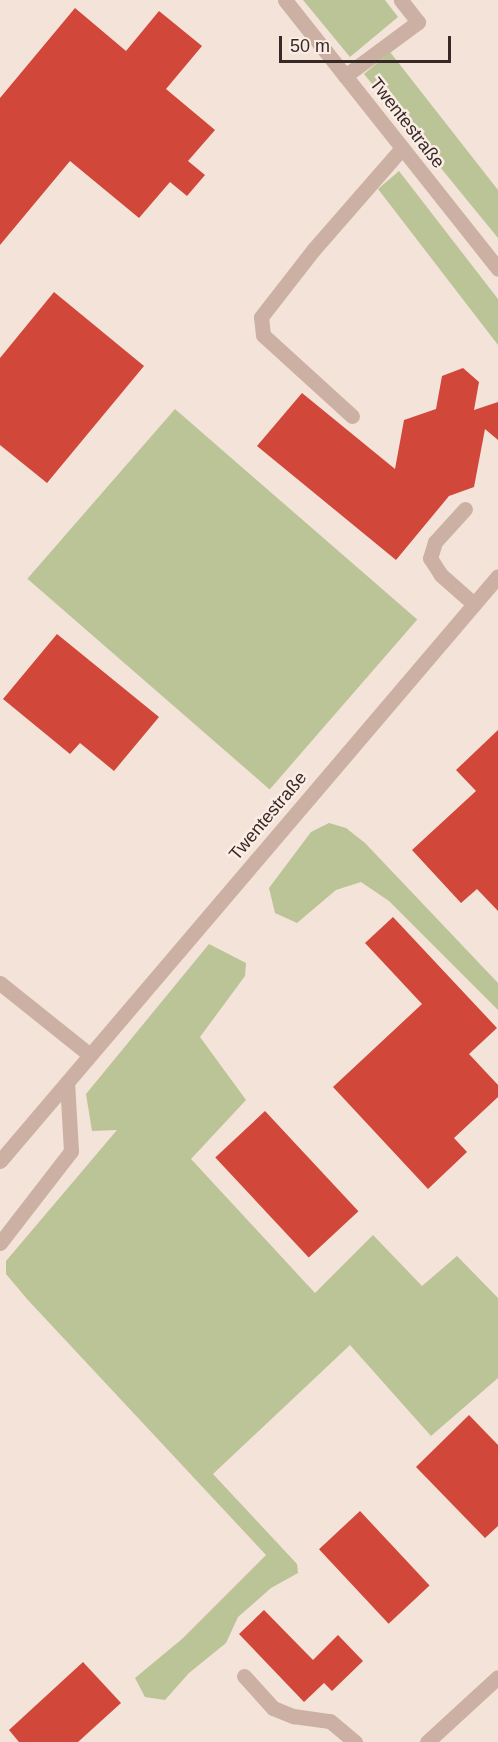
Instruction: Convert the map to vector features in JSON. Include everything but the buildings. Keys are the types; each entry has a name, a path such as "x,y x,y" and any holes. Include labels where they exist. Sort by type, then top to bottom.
{"street":[{"name":"Twentestraße","path":"285,0 498,269"},
{"path":"345,76 418,22 401,0"},
{"path":"352,416 263,335 261,317 314,249 402,148"},
{"path":"465,509 435,542 429,558 441,575 474,604"},
{"name":"Twentestraße","path":"0,1161 498,576"},
{"path":"0,984 90,1055"},
{"path":"0,1243 71,1151 67,1082"},
{"path":"244,1676 273,1708 293,1716 330,1721 355,1742"},
{"path":"427,1742 498,1677"}],"green space":[{"path":"303,0 385,0 398,17 350,57"},
{"path":"390,52 498,190 498,238 364,74"},
{"path":"399,171 498,299 498,345 378,189"},
{"path":"175,409 417,620 270,789 27,579"},
{"path":"329,823 346,828 365,843 498,983 498,1010 389,901 361,882 336,890 297,923 275,913 269,888 311,832"},
{"path":"209,944 246,963 245,976 200,1037 246,1100 191,1159 315,1293 373,1235 422,1286 457,1256 498,1298 498,1378 431,1436 350,1345 213,1474 297,1564 298,1573 271,1588 238,1617 226,1643 189,1673 165,1700 145,1697 135,1678 182,1639 266,1555 27,1299 6,1274 6,1261 117,1130 92,1131 86,1094"}]}
